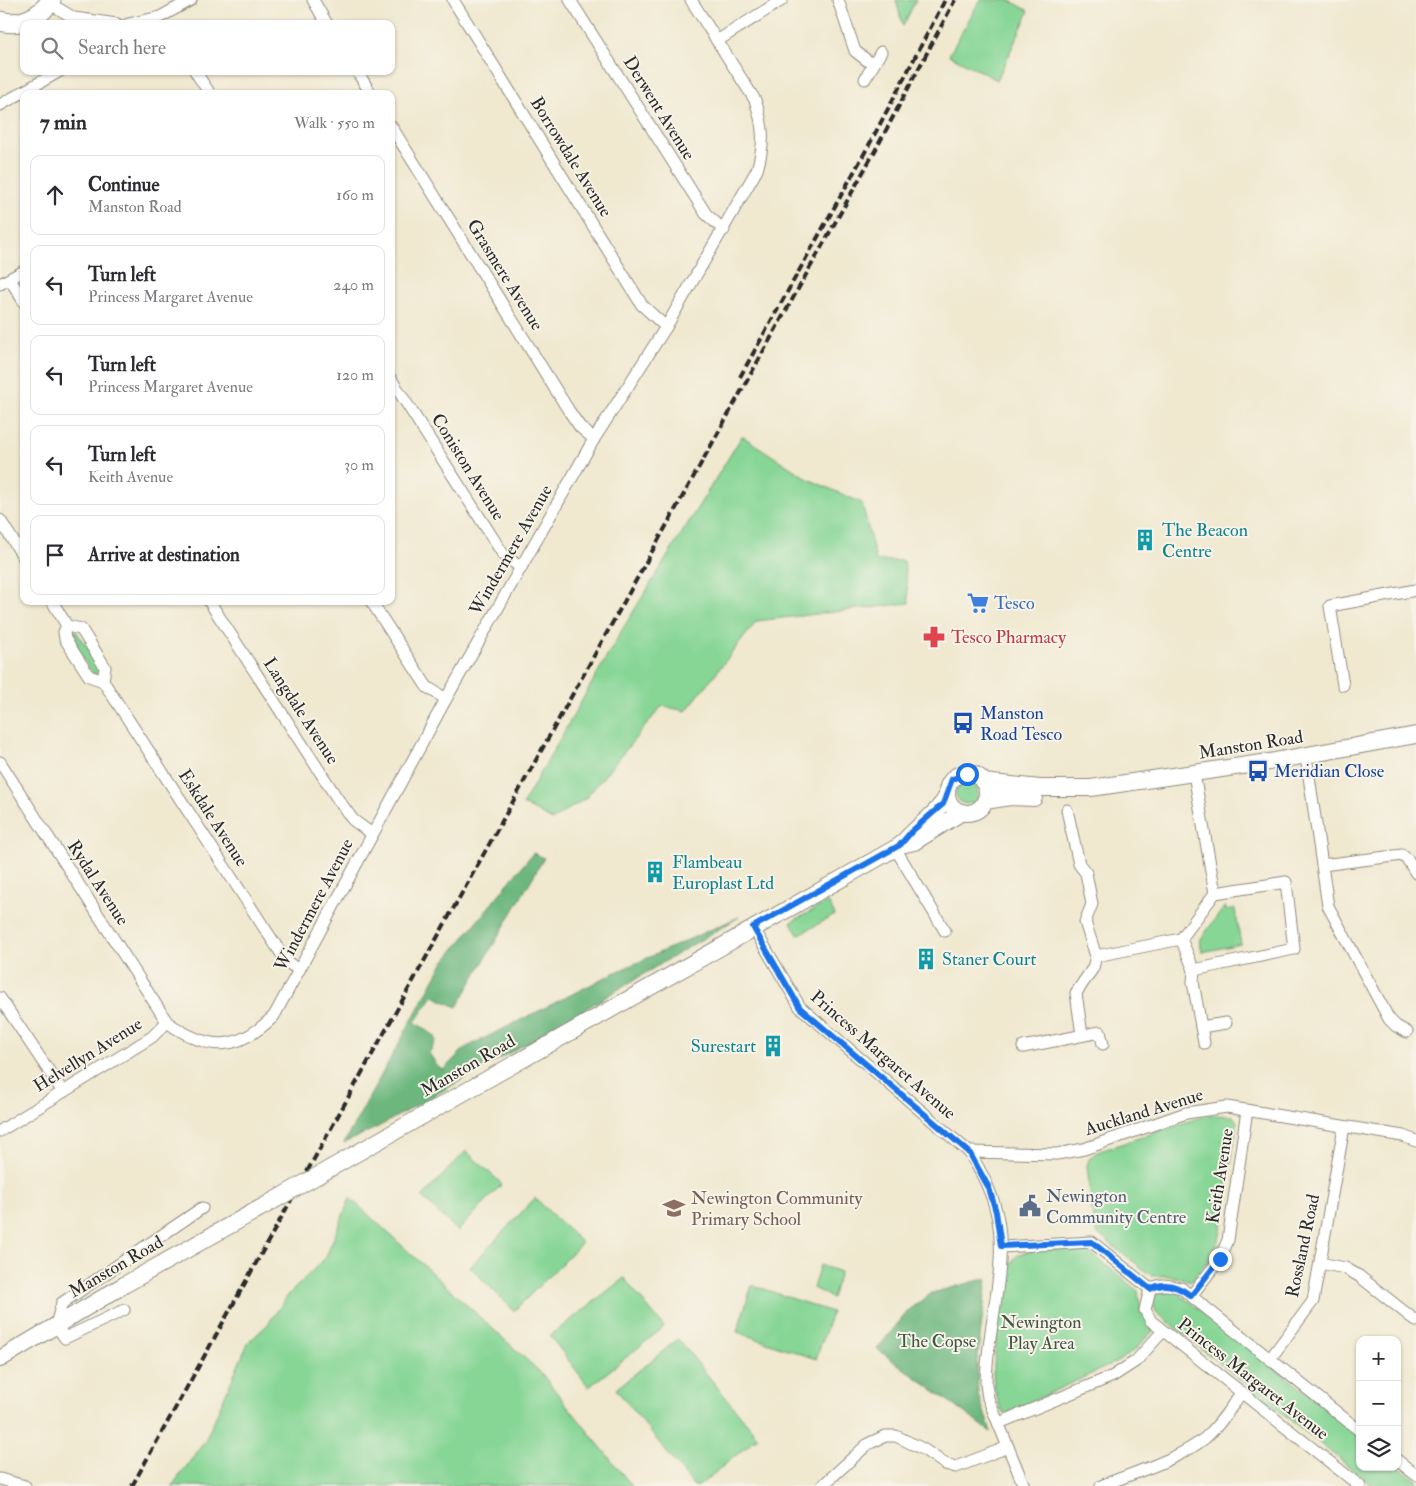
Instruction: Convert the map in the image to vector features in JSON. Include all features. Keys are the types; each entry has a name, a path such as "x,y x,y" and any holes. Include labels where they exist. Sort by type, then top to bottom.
{"highway":[{"path":"26,20 41,12 50,2"},
{"path":"0,21 20,22"}],"main road":[{"name":"Manston Road","path":"898,847 912,831 943,804 947,796 949,784 962,774 972,774 983,782 1040,788 1091,788 1306,756 1416,735"},
{"path":"983,782 986,789 984,801"},
{"name":"Manston Road","path":"0,1359 343,1160 753,927 898,847 914,842 962,812 975,811 984,801 1010,797 1066,798 1091,788"},
{"path":"947,796 952,807 962,812"}],"street":[{"path":"162,20 191,0"},
{"path":"312,0 324,20"},
{"name":"Borrowdale Avenue","path":"453,0 642,305 666,327"},
{"name":"Derwent Avenue","path":"570,0 706,214 724,230"},
{"name":"Windermere Avenue","path":"167,1022 197,1041 227,1043 246,1037 261,1029 274,1016 446,699 594,439 666,327 724,230 757,170 764,145 760,116 755,100 692,0"},
{"path":"717,41 782,0"},
{"path":"838,0 855,51 873,65"},
{"path":"50,2 74,18 85,20"},
{"path":"864,78 881,52"},
{"path":"26,90 53,75"},
{"path":"198,75 207,90"},
{"path":"359,75 369,90"},
{"path":"0,105 20,94"},
{"name":"Grasmere Avenue","path":"395,132 569,411 580,427 594,439"},
{"path":"20,273 5,281 20,298"},
{"name":"Coniston Avenue","path":"395,385 503,554 521,568"},
{"path":"0,520 20,552"},
{"path":"1343,685 1330,606 1416,590"},
{"name":"Eskdale Avenue","path":"54,605 67,626 81,629 105,667 103,681"},
{"name":"Langdale Avenue","path":"212,605 337,798 353,820 372,834"},
{"path":"374,605 427,687 446,699"},
{"name":"Eskdale Avenue","path":"67,626 64,632 65,640 89,676 103,681 287,962 299,970"},
{"path":"1306,756 1328,906 1389,1019 1396,1026 1407,1032"},
{"name":"Rydal Avenue","path":"0,762 167,1022"},
{"path":"1194,774 1215,893"},
{"path":"1068,810 1079,864 1087,877 1092,904 1085,922 1096,956 1093,968 1076,993 1082,1035"},
{"path":"898,847 945,931"},
{"path":"1322,866 1402,855 1408,860 1416,874"},
{"path":"1096,956 1181,939 1215,893 1286,882 1294,950 1194,970"},
{"name":"Princess Margaret Avenue","path":"753,927 800,1008 969,1152 989,1188 996,1212 1001,1246 986,1371 988,1398 1024,1486"},
{"path":"1181,939 1191,958 1194,970 1193,982 1204,1043"},
{"path":"0,998 63,1092"},
{"name":"Helvellyn Avenue","path":"0,1131 152,1038 167,1022"},
{"path":"1201,1027 1226,1023"},
{"path":"1023,1046 1100,1032 1102,1044"},
{"name":"Auckland Avenue","path":"969,1152 1057,1154 1084,1149 1186,1113 1219,1107 1248,1110 1344,1128 1403,1136 1416,1141"},
{"name":"Keith Avenue","path":"1191,1296 1220,1259 1228,1240 1248,1110"},
{"name":"Rossland Road","path":"1270,1359 1313,1301 1344,1128"},
{"name":"Manston Road","path":"56,1325 62,1303 202,1208"},
{"path":"1001,1246 1092,1242 1150,1289"},
{"path":"1320,1263 1344,1268 1359,1276 1416,1321"},
{"name":"Princess Margaret Avenue","path":"1356,1428 1181,1288 1168,1285 1150,1289 1145,1310 1151,1321 1360,1486"},
{"path":"56,1325 64,1338 124,1310"},
{"path":"999,1423 1112,1376 1136,1361 1163,1331"},
{"path":"1101,1486 1185,1451 1205,1438 1225,1416 1241,1393"},
{"path":"822,1486 868,1444 880,1437 896,1436 923,1449 945,1464 956,1467 1008,1447"},
{"path":"1401,1463 1416,1475"},
{"path":"0,1479 25,1486"}],"green space":[{"path":"896,0 916,0 903,26"},
{"path":"980,0 1009,0 1029,11 997,80 949,55"},
{"path":"742,436 808,479 862,503 876,561 904,561 909,603 757,621 686,711 662,706 586,798 552,820 523,804 622,630"},
{"path":"75,630 101,668 98,674 92,673 68,633"},
{"path":"967,782 975,785 978,793 975,801 967,804 959,801 956,793 959,785"},
{"path":"533,853 544,858 457,1007 433,996 415,1022 435,1036 436,1041 429,1053 438,1067 443,1070 465,1048 616,972 739,917 552,1029 378,1127 344,1143 443,963"},
{"path":"828,902 835,915 798,935 791,922"},
{"path":"1225,906 1226,910 1235,909 1241,944 1202,952 1200,940"},
{"path":"1213,1115 1233,1116 1237,1122 1220,1236 1209,1260 1190,1282 1172,1276 1152,1276 1098,1234 1093,1219 1087,1166 1089,1159 1097,1152 1201,1117"},
{"path":"466,1151 502,1184 458,1231 422,1197"},
{"path":"350,1198 541,1373 632,1486 172,1486 205,1441 248,1343 268,1324 289,1294 326,1257"},
{"path":"535,1198 582,1243 514,1311 470,1267"},
{"name":"Newington Play Area","path":"1079,1248 1087,1250 1138,1291 1141,1311 1154,1330 1137,1348 1121,1360 1005,1414 1001,1411 994,1386 993,1372 1004,1291 1007,1275 1012,1263 1022,1253 1047,1249"},
{"path":"820,1265 840,1272 832,1298 813,1288"},
{"path":"624,1278 664,1327 589,1387 550,1336"},
{"name":"The Copse","path":"987,1278 977,1363 978,1394 991,1432 877,1349 908,1311 932,1293"},
{"path":"752,1285 832,1312 816,1359 737,1332"},
{"path":"1160,1289 1173,1289 1356,1431 1356,1471 1401,1470 1416,1479 1416,1486 1373,1486 1156,1312 1153,1300"},
{"path":"678,1339 758,1437 699,1486 694,1486 616,1389"}],"railway":[{"path":"740,377 869,145 945,0"},
{"path":"132,1486 876,149 955,0"}],"place":[{"name":"The Beacon Centre","path":"1145,540"},
{"name":"Tesco","path":"978,603"},
{"name":"Tesco Pharmacy","path":"934,637"},
{"name":"Manston Road Tesco","path":"963,723"},
{"name":"Meridian Close","path":"1258,771"},
{"name":"Flambeau Europlast Ltd","path":"655,872"},
{"name":"Staner Court","path":"926,959"},
{"name":"Surestart","path":"773,1046"},
{"name":"Newington Community Centre","path":"1030,1206"},
{"name":"Newington Community Primary School","path":"674,1208"}],"route":[{"path":"967,774 962,774 952,779 943,804 912,831 900,845 753,927 800,1008 969,1152 989,1188 1000,1228 1001,1246 1036,1246 1092,1242 1150,1289 1168,1285 1181,1288 1191,1296 1220,1259"}]}
